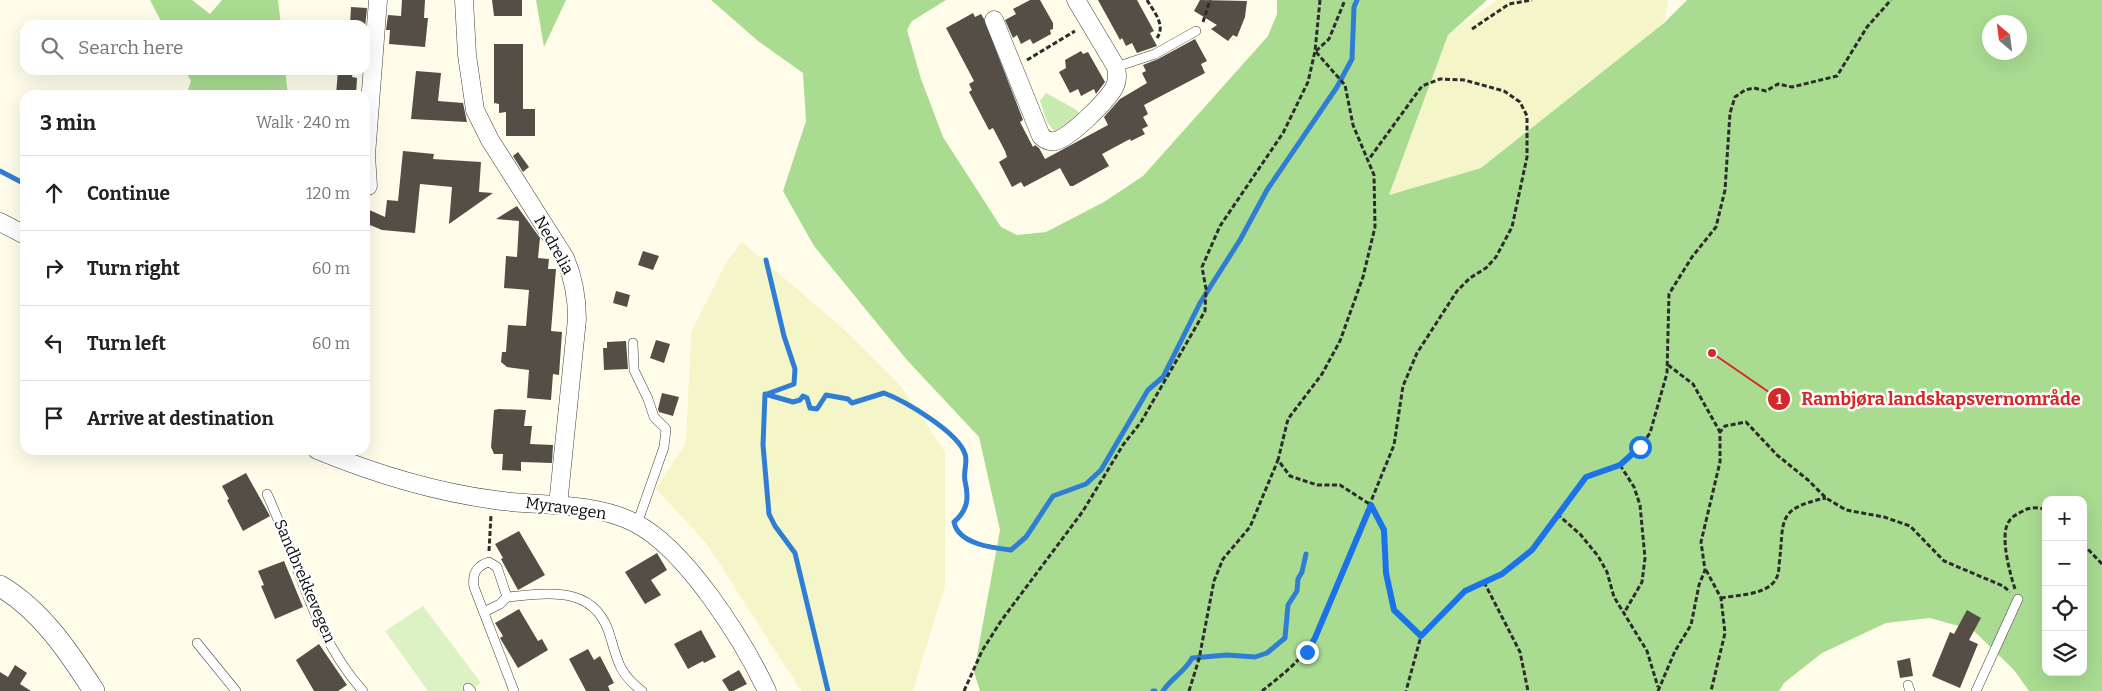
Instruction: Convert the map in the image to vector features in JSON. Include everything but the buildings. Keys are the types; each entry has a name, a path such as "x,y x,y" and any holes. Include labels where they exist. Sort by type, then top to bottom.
{"street":[{"path":"370,103 378,0"},
{"name":"Nedrelia","path":"464,0 475,110 490,140 565,258 572,274 577,295 577,319 558,505"},
{"path":"994,20 1041,136 1053,142 1062,139 1102,104 1115,87 1118,76 1116,67 1076,0"},
{"path":"0,222 20,233"},
{"name":"Myravegen","path":"331,455 388,475 495,500 596,510 637,524 654,536 692,574 730,628 766,691"},
{"path":"1,585 50,629 76,662 94,691"}],"lane":[{"path":"1116,67 1150,56 1196,31"},
{"path":"633,342 634,370 648,399 654,417 666,429 664,447 637,524"},
{"name":"Sandbrekkevegen","path":"266,494 320,624 346,668 363,691"},
{"path":"507,597 497,567 489,562 481,564 473,576 484,612 514,691"},
{"path":"484,612 500,604 507,597 560,594 587,601 604,618 622,673 642,691"},
{"path":"1976,691 2018,599"},
{"path":"197,643 236,691"}],"path":[{"path":"1147,0 1162,29 1148,49 1150,56"},
{"path":"1203,22 1210,0"},
{"path":"964,691 982,651 1001,621 1083,511 1124,445 1141,422 1205,312 1206,289 1202,267 1220,226 1283,133 1308,82 1315,51 1320,0"},
{"path":"1315,51 1329,40 1345,0"},
{"path":"1472,29 1509,4 1532,0"},
{"path":"1406,691 1421,636 1465,591 1502,574 1532,550 1557,514 1577,492 1586,477 1620,465 1640,447 1650,433 1667,373 1669,294 1692,257 1716,227 1726,190 1730,113 1735,97 1745,90 1754,88 1766,91 1778,84 1792,87 1837,76 1868,27 1890,0"},
{"path":"1014,68 1089,23"},
{"path":"1189,691 1199,659 1214,581 1223,559 1250,527 1278,460 1288,419 1322,374 1340,341 1363,277 1375,228 1374,175 1369,159 1353,125 1346,85 1315,51"},
{"path":"1262,691 1307,652 1315,638 1394,445 1403,386 1417,354 1457,290 1470,278 1486,268 1496,257 1512,227 1527,157 1527,116 1520,102 1504,91 1464,80 1440,79 1422,86 1369,159"},
{"path":"1667,365 1693,384 1720,432 1720,462 1701,542 1705,570 1721,598 1725,634 1711,691"},
{"path":"1720,432 1726,426 1746,422 1777,455 1808,480 1826,498 1846,510 1884,517 1910,526 1944,561 2003,586 2018,599"},
{"path":"1278,460 1290,476 1317,485 1340,485 1371,505 1384,530 1386,573 1394,610 1421,636"},
{"path":"1620,465 1634,487 1640,504 1645,558 1642,582 1624,613"},
{"path":"1721,598 1761,590 1773,583 1778,573 1779,543 1783,523 1789,513 1803,503 1826,498"},
{"path":"489,562 491,511 495,500"},
{"path":"2018,599 2010,575 2004,532 2013,516 2026,508 2042,510"},
{"path":"1557,514 1580,534 1598,556 1607,572 1614,597 1647,651 1658,689"},
{"path":"2087,548 2102,564"},
{"path":"1658,689 1675,651 1691,625 1705,570"},
{"path":"1484,582 1520,652 1528,691"}],"green space":[{"path":"150,0 192,0 210,14 222,0 278,0 280,20 160,20"},
{"path":"536,0 566,0 544,47"},
{"path":"711,0 946,0 912,21 907,30 921,79 943,137 1001,227 1017,235 1046,232 1104,202 1143,176 1268,36 1277,14 1277,0 1487,0 1448,35 1389,195 1481,168 1664,23 1687,0 2102,0 2102,691 2029,691 2014,670 1973,630 1930,618 1886,623 1822,653 1784,683 1779,691 980,691 974,672 1000,530 979,437 907,360 814,246 783,191 806,121 803,73 758,41"},
{"path":"1497,0 1668,0 1664,23 1481,168 1389,195 1448,35"},
{"path":"188,75 286,75 287,90 188,90 191,81"},
{"path":"1046,93 1082,115 1059,130 1054,131 1047,122 1040,101"},
{"path":"742,242 845,330 900,385 945,452 945,585 913,691 801,691 706,543 656,489 686,442 691,332 727,261"},
{"path":"423,606 481,683 468,691 428,691 385,631"}],"waterway":[{"path":"828,691 795,553 775,526 769,514 763,445 765,394 793,402 800,400 803,396 807,398 810,408 817,409 826,395 848,399 852,403 884,393 930,418 952,436 965,454 967,498 965,508 954,522 957,529 962,535 977,544 1011,550 1026,537 1053,496 1086,484 1101,470 1148,390 1163,377 1200,303 1240,240 1267,190 1337,87 1352,59 1354,7 1357,0"},
{"path":"0,171 20,181"},
{"path":"766,260 784,336 795,369 794,384 767,394"},
{"path":"1163,691 1192,658 1227,655 1255,657 1267,653 1285,638 1288,605 1297,591 1298,579 1302,572 1306,554"}],"place":[{"name":"Rambjøra landskapsvernområde","path":"1712,353"}],"route":[{"path":"1307,652 1315,638 1371,505 1384,530 1386,573 1394,610 1421,636 1465,591 1502,574 1532,550 1557,514 1577,492 1586,477 1620,465 1640,447"}]}
